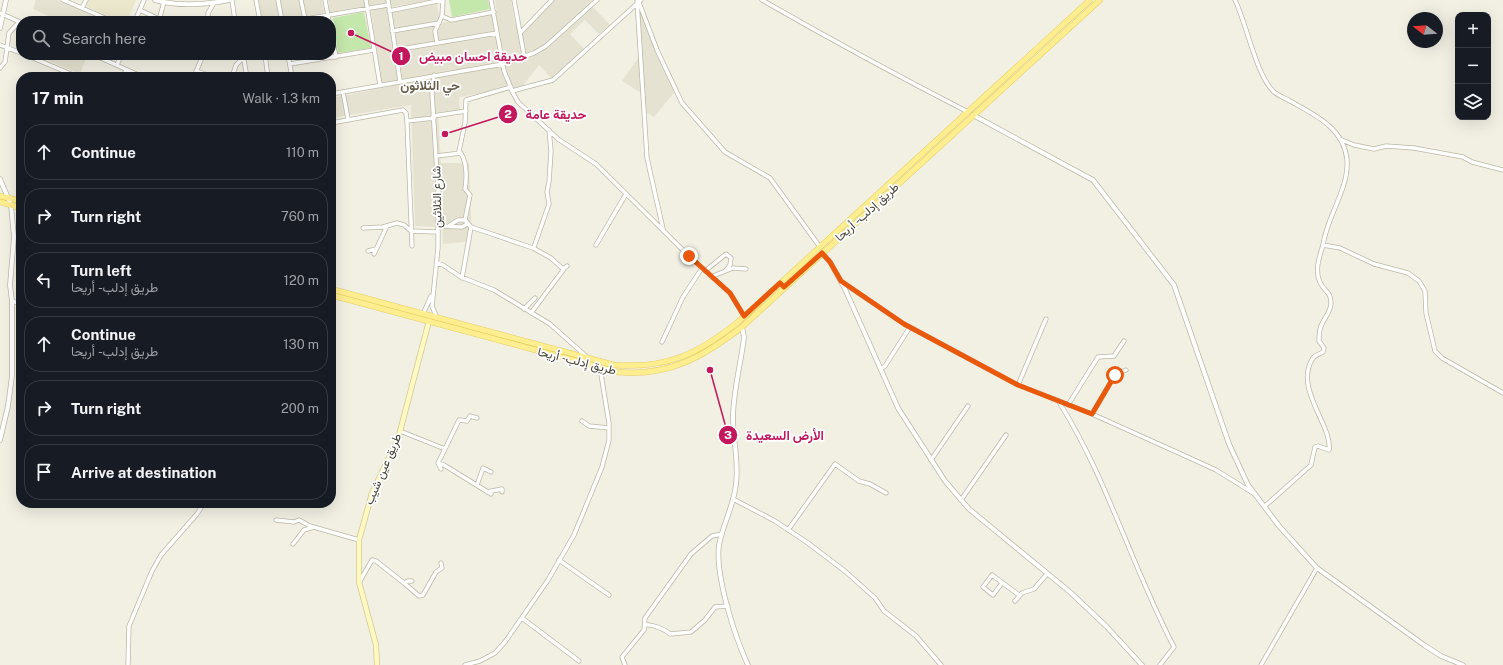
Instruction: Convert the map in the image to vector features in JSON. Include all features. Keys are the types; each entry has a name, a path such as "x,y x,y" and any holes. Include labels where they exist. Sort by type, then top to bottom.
{"main road":[{"name":"طريق إدلب - أريحا","path":"336,290 437,318 456,326 617,372 637,374 656,372 696,359 716,347 742,327 959,124 968,112 1090,0"},
{"name":"طريق إدلب - أريحا","path":"336,296 429,321 456,326 614,365 636,366 681,358 714,341 744,316 959,124 974,115 1100,0"},
{"path":"0,196 16,200"},
{"path":"0,202 16,206"},
{"path":"780,283 784,287"},
{"name":"طريق عين شيب","path":"377,665 376,645 359,582 358,540 372,493 400,431 429,321"}],"street":[{"path":"0,28 1,14 6,0"},
{"path":"63,0 100,16"},
{"path":"82,8 86,0"},
{"path":"137,16 144,0"},
{"path":"155,0 203,5 229,0"},
{"path":"232,0 235,16"},
{"path":"256,0 259,16"},
{"path":"278,0 281,16"},
{"path":"302,0 305,16"},
{"path":"325,0 328,16 388,5"},
{"path":"366,0 380,85"},
{"path":"388,0 400,81"},
{"path":"389,11 442,0 442,16 436,30 437,43"},
{"path":"492,0 503,64 511,90 526,111 566,145 596,164 703,269 713,276 730,293 744,316"},
{"path":"514,0 524,55"},
{"path":"520,33 552,0"},
{"path":"336,93 503,64 524,55 534,53 546,46 597,0"},
{"path":"762,0 799,23 915,86 968,112"},
{"path":"1235,0 1243,16 1259,67 1266,81 1275,92 1324,121 1342,140 1354,145 1374,148 1386,146 1414,148 1463,157 1472,162 1503,170"},
{"path":"462,278 469,226 465,220 470,195 465,189 466,179 464,156 459,151 464,130 466,100 553,80 639,1"},
{"path":"639,1 647,158 664,230"},
{"path":"639,1 657,50 682,104 726,152 770,178 820,247"},
{"path":"161,16 164,2"},
{"path":"208,16 208,13 214,3"},
{"path":"140,10 152,16"},
{"path":"442,16 455,19 494,12"},
{"path":"1,14 16,20"},
{"path":"392,31 439,24"},
{"path":"0,68 5,62 9,33 16,26"},
{"path":"395,50 497,33"},
{"path":"0,45 16,51"},
{"path":"336,57 374,50"},
{"path":"38,60 66,72"},
{"path":"106,60 131,72"},
{"path":"117,65 119,60"},
{"path":"199,72 196,71 201,60"},
{"path":"234,72 240,60"},
{"path":"244,60 247,72"},
{"path":"266,60 267,72"},
{"path":"289,60 291,72"},
{"path":"290,64 316,60"},
{"name":"شارع الثلاثين","path":"434,75 433,117 436,156 438,232 437,263 432,306 437,318"},
{"path":"343,92 348,119"},
{"path":"336,122 403,110 406,113 412,246"},
{"path":"407,120 466,112"},
{"path":"974,115 1093,180 1174,285 1230,444 1248,485 1279,526 1317,568 1424,645 1441,656 1463,665"},
{"path":"533,248 549,204 547,192 551,151 549,130"},
{"path":"1265,506 1311,464 1315,447 1318,446 1329,450 1330,446 1327,436 1310,400 1308,372 1313,358 1323,352 1324,348 1319,342 1320,328 1330,311 1331,303 1328,291 1322,286 1317,272 1323,244 1344,182 1347,160 1342,140"},
{"path":"436,156 461,153"},
{"path":"0,179 11,205 14,237 10,285 12,301 12,376 8,406 0,440"},
{"path":"596,245 626,194"},
{"path":"450,225 458,220 465,220"},
{"path":"363,228 397,224 404,225 411,231 438,232"},
{"path":"374,254 387,226"},
{"path":"438,226 469,226 533,248 565,268 531,313"},
{"path":"1323,244 1340,248 1374,264 1408,272 1419,281 1425,291 1426,313 1435,351 1442,358 1503,393"},
{"path":"368,251 376,249"},
{"path":"822,253 830,262 841,281 898,408 931,460 961,500 969,509 1047,574 1106,626 1142,665"},
{"path":"662,342 683,297 703,269 726,254 730,258 730,262 726,270"},
{"path":"437,263 443,265 462,278 494,290 531,313 560,332 587,358"},
{"path":"713,276 733,268 746,269"},
{"path":"841,281 910,327 1018,385 1092,414 1216,470 1255,494"},
{"path":"423,314 434,287"},
{"path":"524,309 535,298"},
{"path":"12,301 16,302"},
{"path":"1018,385 1046,320"},
{"path":"742,327 744,337 733,416 737,466 736,486 722,534 719,561 728,606 748,665"},
{"path":"881,369 885,366 910,327"},
{"path":"1068,404 1098,357 1114,356 1124,341"},
{"path":"465,665 480,661 495,653 505,642 522,618 574,534 602,467 609,440 609,428 600,368"},
{"path":"1092,414 1115,375 1126,370"},
{"path":"1059,402 1086,451 1156,613 1174,647 1160,665"},
{"path":"931,460 968,406"},
{"path":"438,463 460,420 467,420 470,416 478,418"},
{"path":"582,421 589,426 609,428"},
{"path":"400,431 445,449"},
{"path":"961,500 1006,435"},
{"path":"438,463 441,469"},
{"path":"438,463 489,493 502,489 502,492"},
{"path":"788,530 835,464 859,481 870,484 886,493"},
{"path":"476,485 483,468 491,472"},
{"path":"733,499 808,543 863,586 884,610 916,636 941,665"},
{"path":"128,665 129,626 148,578 161,555 193,519 201,508"},
{"path":"276,520 294,522 299,520 314,527 358,540"},
{"path":"293,544 304,530 314,527"},
{"path":"625,665 622,657 642,633 645,625 645,618 691,554 712,536 722,534"},
{"path":"359,582 372,560 376,561 419,596 423,595 436,572 442,568 441,563"},
{"path":"559,560 609,595"},
{"path":"1261,665 1317,568"},
{"path":"1015,601 1019,595 1025,591 1034,589 1047,574"},
{"path":"1002,583 993,594 983,587 992,575 1019,595"},
{"path":"404,583 412,581"},
{"path":"645,625 648,624 670,634 689,633 705,620 712,609 719,606 728,606"},
{"path":"522,618 579,661"}],"shaded area":[{"path":"36,0 57,0 92,15 49,16 33,9"},
{"path":"88,0 136,0 129,16 107,16 86,6"},
{"path":"259,0 322,0 324,13 307,16 261,16"},
{"path":"328,0 432,0 391,7 390,2 330,12"},
{"path":"495,0 511,0 515,24 524,29 555,0 592,0 589,3 610,25 599,34 585,20 570,34 584,49 552,79 539,65 518,92 507,89 459,97 460,112 438,115 441,163 469,163 472,241 443,244 442,227 415,226 411,105 336,117 336,97 382,88 371,10 387,7 388,14 437,4 441,23 497,12"},
{"path":"639,10 678,88 654,117 642,110 641,93 622,81 641,54"},
{"path":"47,60 85,60 81,72 75,72"}],"green space":[{"path":"449,0 488,0 490,9 452,17"},
{"path":"364,12 371,48 338,53 336,39 336,17"}],"place":[{"name":"حديقة احسان مبيض","path":"351,33"},
{"name":"حديقة عامة","path":"445,134"},
{"name":"الأرض السعيدة","path":"710,370"}],"district":[{"name":"حي الثلاثون","path":"430,85"}],"route":[{"path":"689,256 713,276 730,293 744,316 780,283 784,287 822,253 830,262 841,281 904,324 1018,385 1092,414 1115,375"}]}
